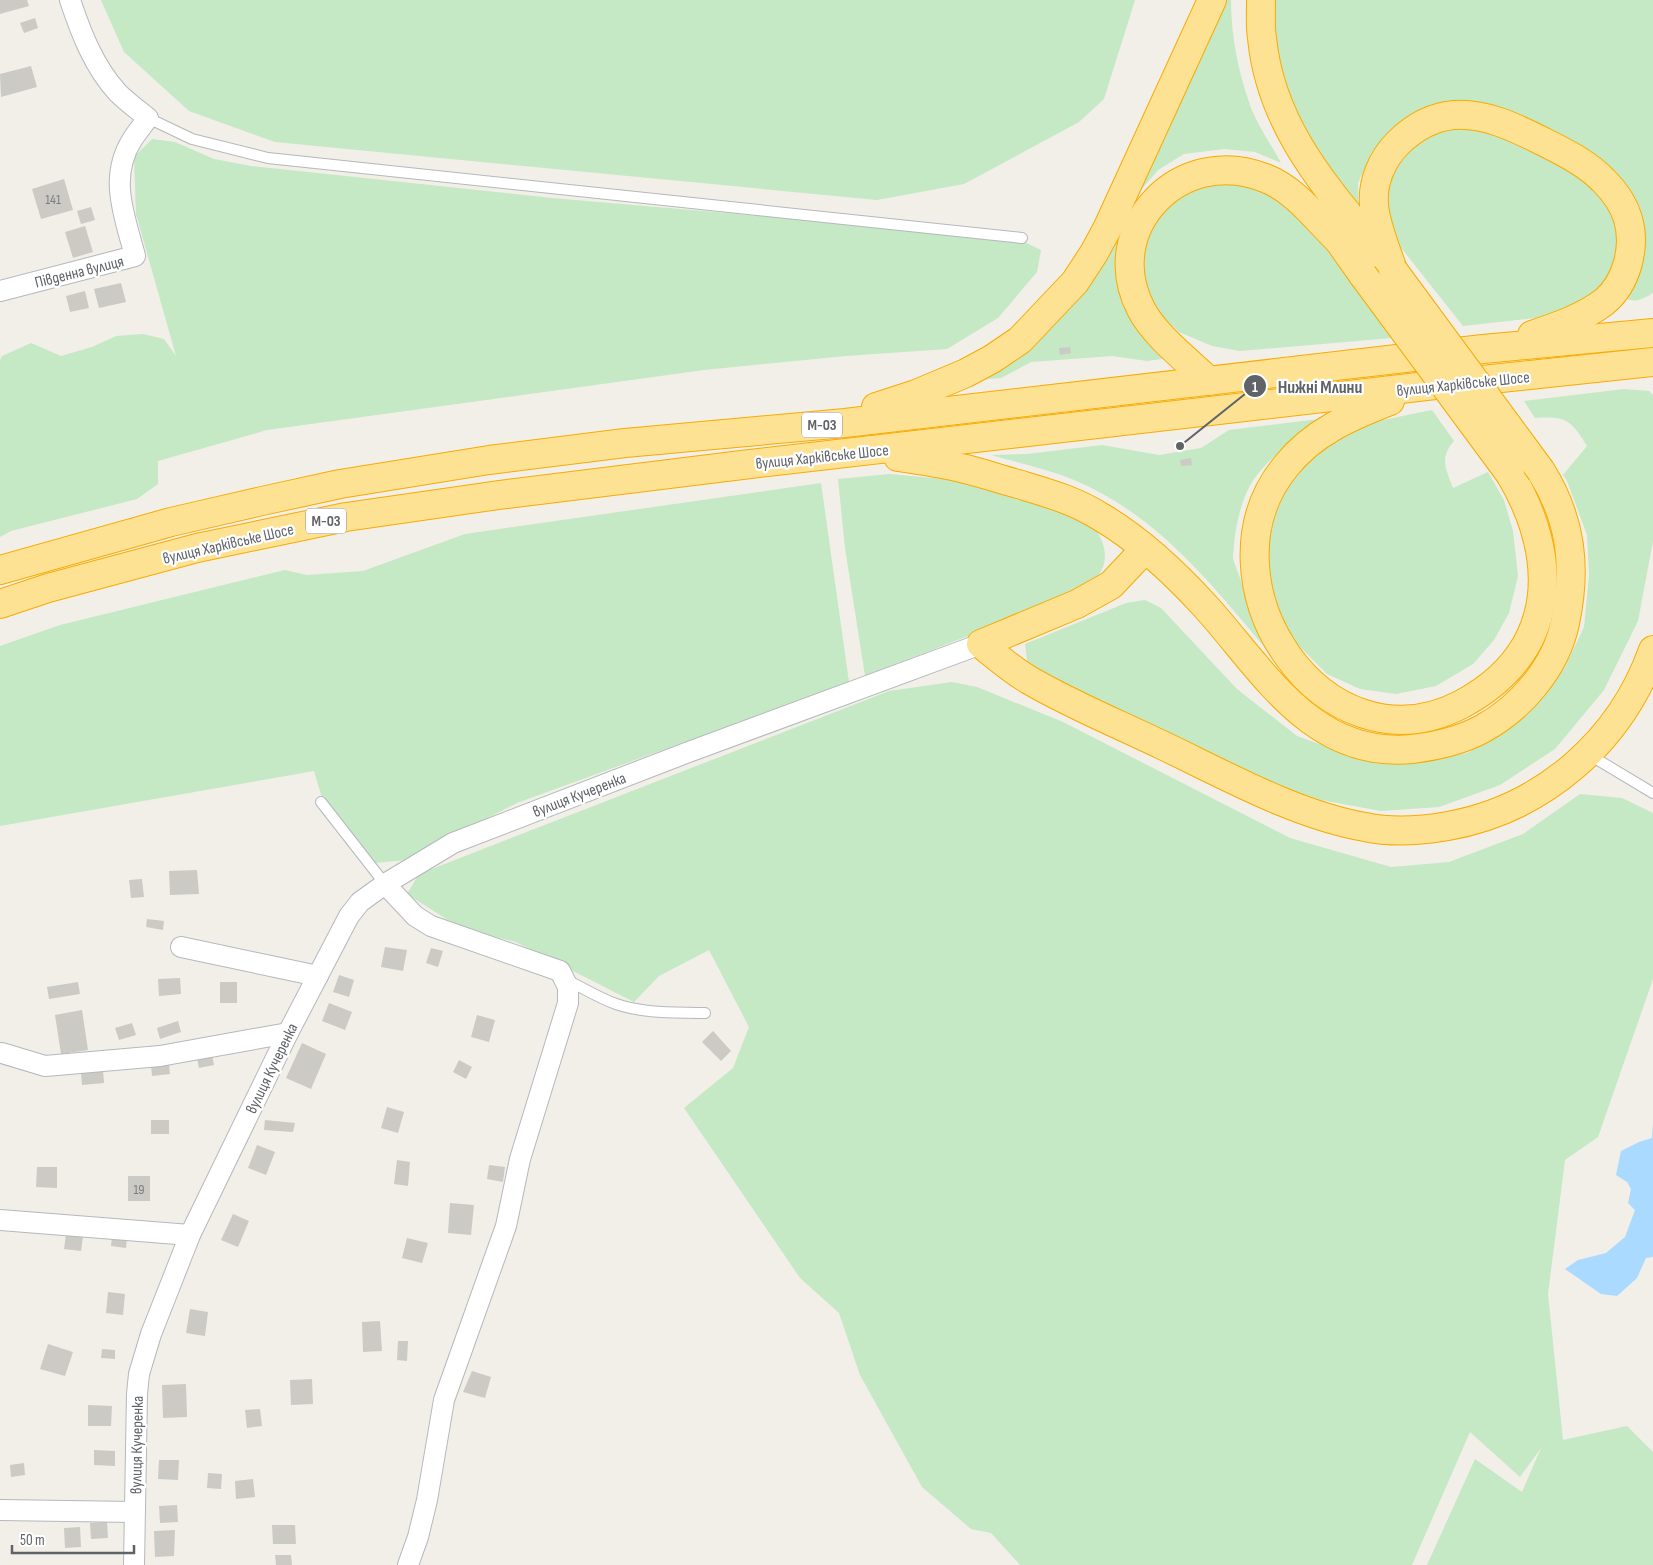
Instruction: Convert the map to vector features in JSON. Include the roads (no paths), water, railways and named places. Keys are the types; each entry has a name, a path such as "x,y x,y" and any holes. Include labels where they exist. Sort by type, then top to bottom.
{"highway":[{"path":"738,431 840,416 885,404 966,373 992,359 1020,340 1075,282 1099,244 1154,130 1212,0"},
{"path":"1244,0 1243,20 1246,58 1258,104 1271,132 1336,239 1510,474 1527,505 1541,551 1543,580 1541,601 1530,637 1508,670 1492,685 1473,698 1454,708 1432,716 1391,719 1369,716 1344,706 1320,691 1293,663 1270,626 1259,593 1254,565 1256,526 1269,490 1286,466 1316,437 1362,412 1435,386"},
{"path":"866,451 962,468 1061,496 1102,518 1145,548 1182,582 1281,694 1314,724 1352,743 1401,750 1446,744 1469,736 1494,723 1511,710 1538,680 1551,659 1564,629 1571,598 1572,571 1570,546 1557,500 1542,471 1393,270 1330,193 1305,158 1285,122 1272,91 1261,36 1261,0"},
{"path":"1393,270 1377,220 1374,190 1377,177 1390,152 1410,132 1425,123 1454,115 1492,120 1516,128 1562,151 1603,179 1624,208 1630,230 1629,258 1621,281 1613,293 1580,317 1541,332 1483,349"},
{"path":"1209,381 1153,327 1136,298 1131,272 1132,246 1140,222 1151,205 1170,188 1190,176 1216,170 1242,171 1266,178 1282,187 1304,205 1336,239"},
{"name":"вулиця Харківське Шосе","path":"0,570 171,522 340,484 489,460 738,431 845,423 1483,349 1653,333"},
{"name":"вулиця Харківське Шосе","path":"0,604 48,588 197,548 346,517 499,495 866,451 1653,362"},
{"path":"1145,548 1111,585 1077,604 981,644 1012,669 1042,687 1190,758 1287,804 1317,815 1366,828 1412,831 1462,824 1496,814 1522,802 1570,770 1613,724 1634,693 1646,670 1653,650"}],"street":[{"path":"70,0 82,35 104,74 119,94 148,118"},
{"name":"Південна вулиця","path":"0,291 135,256 119,191 121,166 131,141 148,118"},
{"name":"вулиця Кучеренка","path":"134,1565 136,1414 139,1374 151,1334 190,1234 288,1033 349,916 360,902 385,884 453,842 981,644"},
{"path":"385,884 415,916 431,926 560,971 568,986 568,1003 520,1159 506,1226 444,1400 427,1500 418,1537 408,1565"},
{"path":"181,947 318,976"},
{"path":"2,1053 45,1066 160,1056 288,1033"},
{"path":"0,1220 190,1234"},
{"path":"0,1510 134,1512"}],"lane":[{"path":"148,118 192,138 268,158 1022,238"},
{"path":"1587,754 1653,793"},
{"path":"320,802 385,884"},
{"path":"564,978 616,1004 648,1012 705,1014"}],"water":[{"path":"1653,1123 1653,1257 1646,1258 1637,1278 1617,1296 1601,1294 1565,1269 1578,1260 1606,1253 1625,1237 1635,1210 1628,1203 1631,1189 1627,1182 1616,1175 1621,1151 1652,1138"}],"place":[{"name":"Нижні Млини","path":"1180,446"}]}
